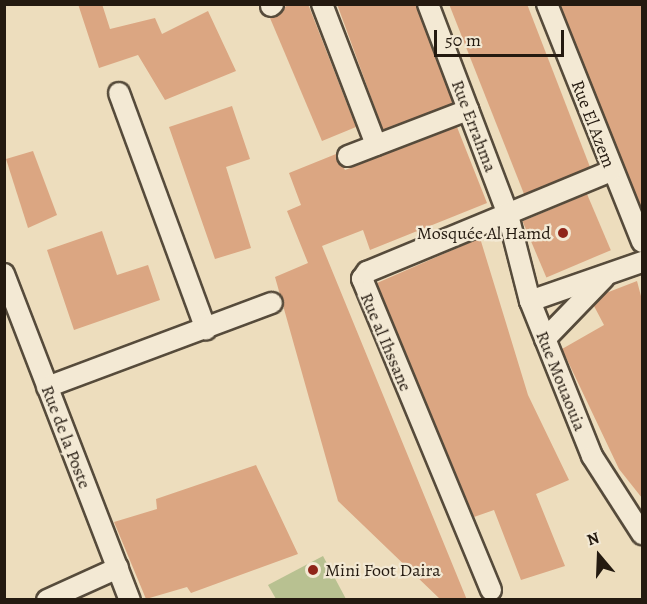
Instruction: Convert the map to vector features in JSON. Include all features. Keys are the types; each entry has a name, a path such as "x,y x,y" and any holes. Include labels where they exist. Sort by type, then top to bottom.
{"street":[{"path":"322,4 376,145"},
{"name":"Rue Errahma","path":"428,4 508,215"},
{"name":"Rue El Azem","path":"547,4 611,171 642,242"},
{"path":"119,93 206,329"},
{"path":"348,156 468,110"},
{"name":"Rue al Ihssane","path":"490,590 362,279 367,272 611,171"},
{"name":"Rue Mouaouia","path":"508,215 530,301 592,456 642,534"},
{"path":"530,301 642,262"},
{"name":"Rue de la Poste","path":"4,274 130,600"},
{"path":"545,339 606,276"},
{"path":"47,387 272,303"},
{"path":"47,600 118,568"}],"green space":[{"name":"Mini Foot Daira","path":"323,556 346,599 276,599 268,585"}],"building":[{"path":"78,4 102,4 110,29 155,18 162,34 208,11 236,71 165,100 138,55 99,68"},
{"path":"289,4 308,4 356,127 322,141 270,18"},
{"path":"337,4 416,4 453,103 383,130"},
{"path":"449,4 527,4 590,167 524,194"},
{"path":"560,4 642,4 642,211"},
{"path":"232,106 250,159 226,167 251,248 215,259 169,127"},
{"path":"457,127 487,203 370,250 363,230 322,246 467,600 441,600 338,501 275,277 308,263 287,211 301,205 289,173 336,154 345,170"},
{"path":"33,151 57,215 28,228 6,159"},
{"name":"Mosquée Al Hamd","path":"587,194 611,250 546,278 523,221"},
{"path":"102,231 117,275 148,265 160,300 74,330 47,250"},
{"path":"480,238 528,395 569,480 536,494 565,566 521,580 494,510 474,517 377,283"},
{"path":"637,281 642,300 642,498 619,469 562,349 604,325 594,306 606,293"},
{"path":"256,465 298,554 191,593 187,587 146,599 114,522 157,509 156,499"}],"place":[{"name":"Mosquée Al Hamd","path":"563,233"},
{"name":"Mini Foot Daira","path":"313,570"}]}
